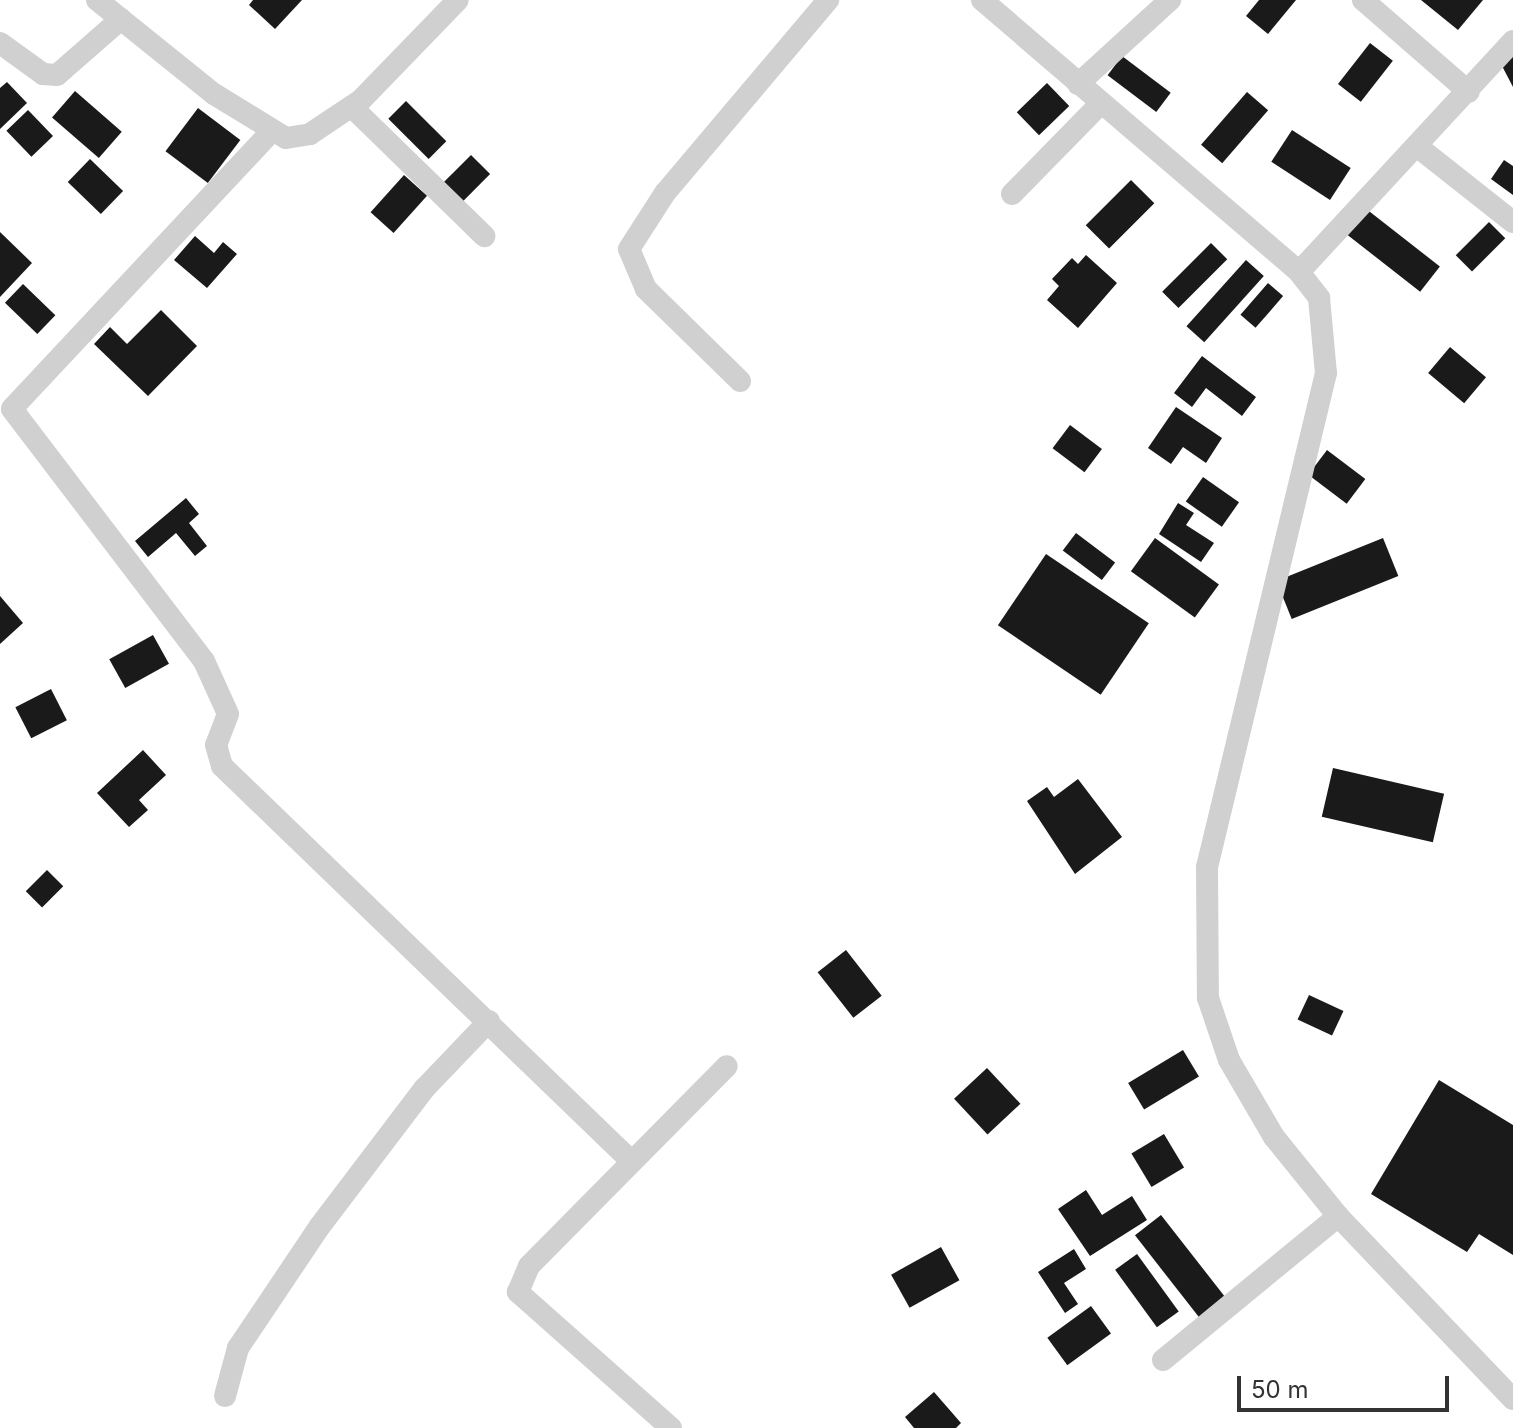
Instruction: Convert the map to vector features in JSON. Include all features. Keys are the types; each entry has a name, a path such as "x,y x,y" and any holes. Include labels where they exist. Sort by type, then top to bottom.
{"street":[{"path":"0,43 43,74 57,75 108,6 269,134 310,134 352,107 458,0"},
{"path":"740,381 646,289 629,249 665,193 828,0"},
{"path":"982,0 1299,272 1324,315 1326,373 1207,867 1208,998 1250,1100 1338,1216 1513,1399"},
{"path":"1078,84 1170,0"},
{"path":"1363,0 1469,92"},
{"path":"1299,272 1513,41"},
{"path":"1012,194 1100,104"},
{"path":"352,107 484,236"},
{"path":"269,134 4,408 204,661 228,714 216,745 222,766 383,929 489,1021 629,1159"},
{"path":"1418,147 1513,222"},
{"path":"225,1396 238,1348 320,1226 424,1089 489,1021"},
{"path":"671,1428 518,1292 529,1266 629,1159 727,1066"},
{"path":"1163,1360 1338,1216"}],"building":[{"path":"253,0 302,0 275,29 249,5"},
{"path":"1259,0 1296,0 1268,34 1246,16"},
{"path":"1421,0 1483,0 1458,30"},
{"path":"1370,43 1393,61 1361,102 1338,84"},
{"path":"1513,48 1513,87 1501,64"},
{"path":"1122,56 1171,93 1156,112 1108,75"},
{"path":"7,82 27,103 0,129 0,88"},
{"path":"1047,83 1069,106 1039,135 1017,112"},
{"path":"75,91 122,132 99,158 52,117"},
{"path":"1247,92 1268,110 1222,163 1201,145"},
{"path":"406,101 446,141 429,159 388,119"},
{"path":"198,108 240,140 208,183 166,151"},
{"path":"28,110 53,136 31,157 6,131"},
{"path":"1292,130 1351,168 1330,200 1271,162"},
{"path":"471,155 490,174 462,202 443,183"},
{"path":"90,159 123,191 101,214 68,182"},
{"path":"1504,160 1513,166 1513,195 1491,179"},
{"path":"404,175 427,196 394,233 371,212"},
{"path":"1131,180 1154,203 1109,249 1086,225"},
{"path":"1365,208 1440,266 1420,292 1345,233"},
{"path":"1489,222 1505,238 1472,271 1456,255"},
{"path":"0,232 32,263 0,297"},
{"path":"195,236 214,253 223,242 237,254 207,288 174,260"},
{"path":"1211,243 1227,259 1178,308 1162,292"},
{"path":"1086,255 1117,283 1078,328 1047,300 1059,286 1052,279 1072,258 1078,264"},
{"path":"1246,260 1264,276 1204,342 1186,326"},
{"path":"1268,283 1283,296 1256,328 1240,315"},
{"path":"23,284 55,315 37,334 5,303"},
{"path":"161,310 197,346 148,396 94,344 110,327 127,344"},
{"path":"1450,347 1486,377 1464,403 1428,373"},
{"path":"1202,356 1256,397 1242,416 1206,388 1192,407 1174,393"},
{"path":"1176,407 1222,438 1206,463 1183,447 1171,464 1148,448"},
{"path":"1070,425 1102,449 1084,472 1053,448"},
{"path":"1327,450 1365,479 1347,504 1308,475"},
{"path":"1203,477 1239,502 1222,527 1186,502"},
{"path":"186,498 199,514 189,523 207,546 195,556 176,533 148,557 135,541"},
{"path":"1178,503 1194,513 1186,525 1214,543 1201,562 1159,534"},
{"path":"1076,533 1115,562 1102,580 1063,551"},
{"path":"1155,538 1219,584 1195,618 1131,571"},
{"path":"1383,538 1398,576 1292,619 1276,581"},
{"path":"1046,554 1149,623 1101,695 998,625"},
{"path":"0,596 23,623 0,644"},
{"path":"153,635 169,664 125,688 109,659"},
{"path":"51,689 67,720 31,738 15,707"},
{"path":"143,750 166,775 139,800 148,810 129,827 97,793"},
{"path":"1333,768 1444,794 1433,842 1322,817"},
{"path":"1078,779 1122,837 1075,874 1027,801 1047,787 1054,797"},
{"path":"47,870 63,886 42,907 26,891"},
{"path":"846,950 882,996 853,1018 818,972"},
{"path":"1309,995 1343,1011 1332,1036 1298,1019"},
{"path":"1183,1050 1199,1077 1144,1110 1128,1083"},
{"path":"987,1068 1020,1104 988,1135 954,1099"},
{"path":"1439,1080 1513,1125 1513,1255 1479,1234 1467,1252 1371,1194"},
{"path":"1164,1134 1184,1167 1152,1187 1131,1154"},
{"path":"1086,1190 1102,1215 1132,1196 1147,1220 1090,1256 1058,1209"},
{"path":"1161,1215 1226,1299 1200,1319 1135,1235"},
{"path":"941,1247 959,1280 910,1308 891,1275"},
{"path":"1074,1249 1086,1269 1064,1283 1078,1304 1065,1313 1038,1272"},
{"path":"1137,1254 1179,1311 1157,1327 1115,1270"},
{"path":"1091,1306 1111,1334 1067,1365 1047,1338"},
{"path":"934,1392 961,1423 956,1428 914,1428 905,1417"}]}
